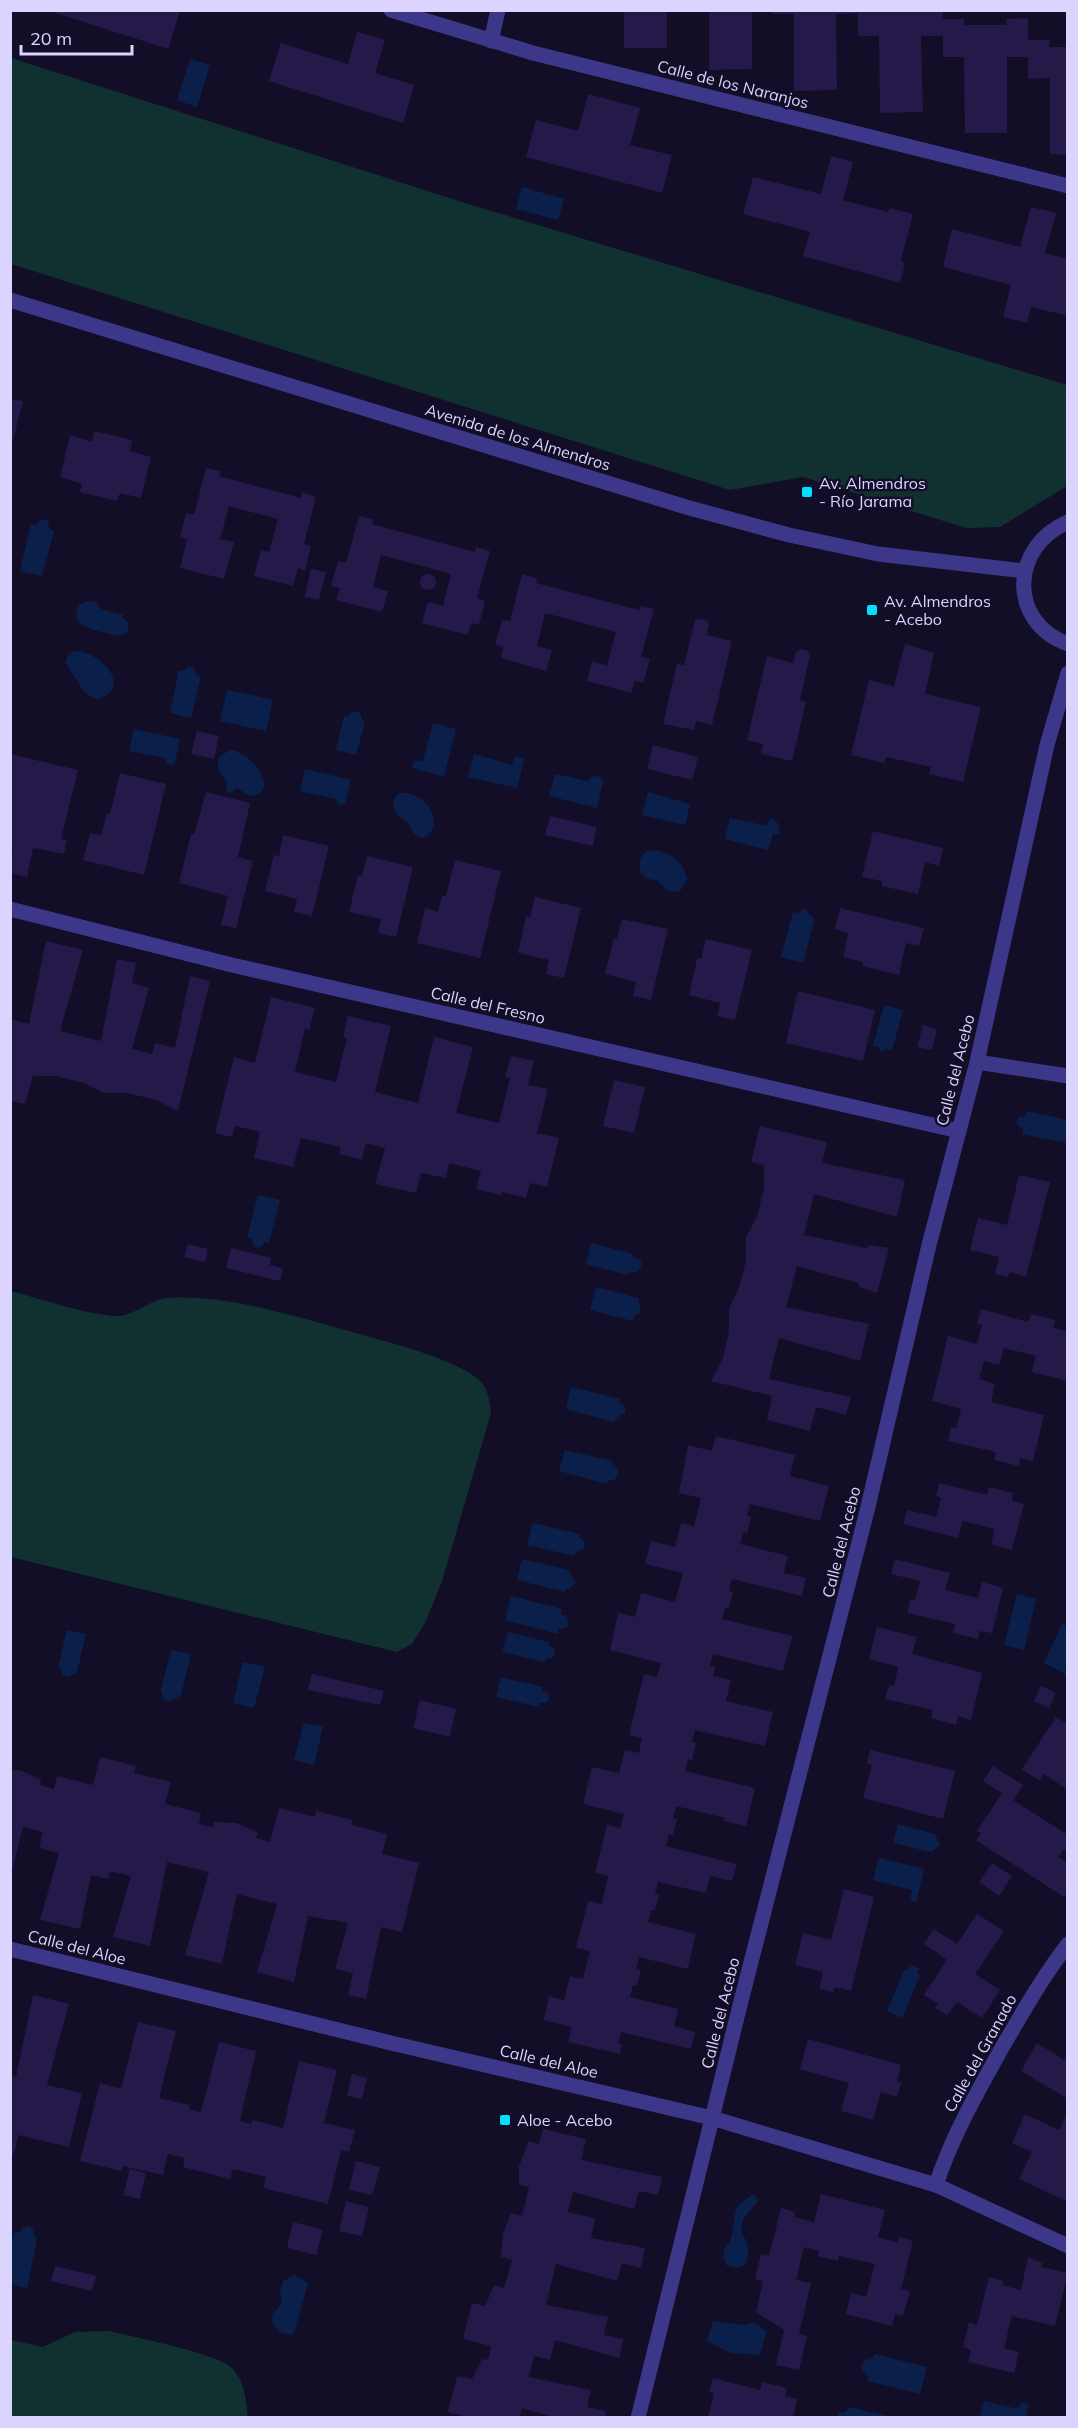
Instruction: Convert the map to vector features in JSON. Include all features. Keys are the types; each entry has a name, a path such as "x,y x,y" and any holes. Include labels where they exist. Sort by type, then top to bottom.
{"street":[{"name":"Calle de los Naranjos","path":"391,10 491,41 1068,186"},
{"path":"491,41 498,10"},
{"name":"Avenida de los Almendros","path":"10,300 675,504 789,535 878,554 1024,571"},
{"path":"1068,522 1051,530 1039,541 1029,555 1024,571 1024,591 1029,610 1040,627 1056,640 1068,644"},
{"name":"Calle del Acebo","path":"638,2418 712,2118 865,1523 929,1245 977,1062 1047,745 1068,673"},
{"name":"Calle del Fresno","path":"10,909 243,968 959,1131"},
{"path":"977,1062 1068,1076"},
{"name":"Calle del Granado","path":"936,2186 945,2157 972,2101 1042,1977 1068,1944"},
{"name":"Calle del Aloe","path":"10,1949 391,2043 712,2118 936,2186 1068,2246"}],"green space":[{"path":"11,58 465,203 1067,385 1067,486 1000,527 966,528 803,477 730,490 11,264"},
{"path":"11,1291 74,1309 113,1316 127,1314 168,1298 239,1303 287,1314 421,1352 454,1365 479,1380 486,1391 491,1413 442,1581 425,1623 412,1644 397,1652 11,1557"},
{"path":"109,2331 195,2352 225,2363 233,2369 240,2380 248,2417 11,2417 11,2340 43,2347 75,2332"}],"water":[{"path":"190,59 210,65 197,107 177,100"},
{"path":"522,187 564,199 558,220 516,209"},
{"path":"41,519 48,521 49,529 54,531 42,576 20,571 31,524 35,525"},
{"path":"94,601 103,610 123,615 122,617 129,624 127,632 118,636 84,626 76,616 80,605"},
{"path":"76,651 96,658 110,672 114,680 113,688 108,694 97,699 85,693 65,662 69,653"},
{"path":"189,666 201,676 191,718 170,713 179,670 183,671"},
{"path":"227,690 273,700 266,731 220,721"},
{"path":"353,711 360,713 362,720 365,721 356,755 336,750 344,716 347,717"},
{"path":"433,723 456,729 444,777 412,768 415,760 423,761"},
{"path":"134,729 180,739 175,762 171,765 166,762 165,758 129,751"},
{"path":"230,750 239,752 255,764 264,781 264,788 259,793 250,796 237,788 230,793 226,790 227,783 220,771 218,761 219,757"},
{"path":"474,754 512,765 515,756 524,759 517,788 468,777"},
{"path":"305,769 351,780 345,804 339,805 336,799 300,791"},
{"path":"555,774 588,781 592,776 601,777 603,782 597,808 549,796"},
{"path":"648,792 690,804 685,825 642,815"},
{"path":"399,793 415,796 429,807 434,821 427,836 421,838 414,834 408,822 396,814 393,801"},
{"path":"730,818 767,826 770,818 778,823 780,835 773,834 768,850 725,839"},
{"path":"655,850 672,856 680,864 687,880 680,891 669,892 658,881 645,878 640,873 640,859 647,851"},
{"path":"803,909 815,918 803,963 781,957 793,912 799,913"},
{"path":"884,1005 903,1010 892,1051 887,1049 882,1052 878,1047 873,1046"},
{"path":"1027,1111 1067,1120 1067,1143 1022,1134 1023,1129 1016,1123 1019,1117 1026,1116"},
{"path":"258,1195 280,1200 269,1243 265,1242 259,1248 254,1246 251,1238 247,1237"},
{"path":"591,1243 633,1254 641,1261 641,1268 635,1273 629,1272 628,1275 586,1264"},
{"path":"596,1287 638,1298 641,1312 633,1317 633,1321 590,1310"},
{"path":"571,1387 620,1399 619,1402 625,1407 625,1413 616,1418 614,1422 566,1409"},
{"path":"565,1450 612,1461 618,1475 607,1484 559,1471"},
{"path":"533,1523 580,1534 579,1537 585,1542 584,1549 575,1553 575,1556 527,1545"},
{"path":"522,1559 570,1570 569,1573 575,1580 574,1585 565,1589 565,1592 517,1580"},
{"path":"1017,1594 1036,1599 1024,1650 1004,1645"},
{"path":"511,1596 562,1609 561,1614 566,1616 568,1621 567,1627 559,1629 557,1634 505,1620"},
{"path":"1062,1624 1067,1626 1065,1665 1067,1675 1044,1663"},
{"path":"67,1630 86,1634 77,1672 68,1677 63,1675 61,1668 58,1668"},
{"path":"508,1632 549,1642 549,1646 554,1648 555,1655 544,1662 502,1652"},
{"path":"171,1650 191,1654 181,1695 170,1702 164,1699 161,1690"},
{"path":"243,1662 265,1667 254,1708 233,1703"},
{"path":"501,1677 543,1687 542,1691 547,1692 549,1699 546,1703 540,1703 538,1707 496,1697"},
{"path":"304,1723 323,1727 314,1765 294,1760"},
{"path":"898,1824 935,1834 940,1845 931,1852 893,1843"},
{"path":"879,1858 924,1869 916,1902 910,1901 912,1890 873,1880"},
{"path":"912,1965 919,1968 917,1974 920,1975 902,2018 887,2011 905,1969 908,1970"},
{"path":"754,2194 758,2201 743,2219 741,2229 748,2250 745,2265 736,2268 727,2266 724,2251 731,2239 736,2211"},
{"path":"28,2226 33,2229 34,2237 37,2238 27,2288 11,2284 11,2247 14,2232 19,2233 22,2228"},
{"path":"294,2275 308,2283 294,2333 285,2334 278,2331 272,2315 282,2303 280,2291 283,2281"},
{"path":"713,2321 744,2325 753,2322 767,2331 760,2355 731,2353 707,2341"},
{"path":"874,2354 927,2367 920,2394 867,2381 868,2376 861,2366 864,2361 873,2359"},
{"path":"984,2401 1018,2409 1021,2402 1029,2404 1026,2417 980,2417"},
{"path":"848,2407 892,2417 837,2417 839,2413 846,2412"}],"building":[{"path":"624,10 667,10 667,48 624,48"},
{"path":"709,10 752,10 752,69 709,70"},
{"path":"773,10 943,10 943,19 964,19 964,25 1007,25 1006,19 1028,18 1028,40 1050,40 1049,47 1068,47 1068,155 1050,154 1050,78 1028,79 1028,57 1007,57 1007,133 965,133 964,57 943,57 943,36 921,36 923,112 880,113 879,36 858,36 858,13 836,14 837,90 794,91 794,14 773,14"},
{"path":"50,11 180,11 168,49"},
{"path":"357,32 385,40 375,73 414,85 403,123 269,81 281,43 348,64"},
{"path":"588,94 640,108 630,145 672,155 662,193 526,157 536,120 578,131"},
{"path":"831,156 853,162 843,200 888,212 890,208 913,214 901,260 905,264 900,283 803,256 810,232 743,214 753,177 821,194"},
{"path":"1031,207 1056,213 1045,253 1068,259 1068,316 1031,307 1027,323 1003,317 1011,285 943,267 952,229 1020,247"},
{"path":"10,399 23,401 11,448 10,448"},
{"path":"94,431 132,440 130,451 151,457 141,498 120,493 117,501 80,492 82,484 60,477 70,435 92,442"},
{"path":"206,468 220,471 219,476 301,498 302,492 316,497 304,544 311,546 305,571 298,568 293,586 254,576 261,550 269,552 278,519 229,506 220,539 234,542 224,579 180,568 187,540 180,537 186,513 194,515"},
{"path":"359,516 373,519 372,524 475,552 476,547 490,551 477,598 485,601 479,625 471,623 468,635 422,623 428,602 443,606 451,574 381,555 373,587 388,591 382,612 336,600 340,588 331,586 338,561 346,563"},
{"path":"311,569 326,572 319,600 305,597"},
{"path":"428,574 434,576 436,582 434,588 428,590 422,588 420,582 422,576"},
{"path":"522,574 538,579 536,583 639,610 641,606 654,609 641,657 650,659 643,683 635,681 631,693 587,681 592,661 607,666 616,632 545,613 537,646 552,650 546,671 501,658 503,647 495,644 502,620 510,621"},
{"path":"695,620 706,620 709,624 707,635 732,641 712,725 696,721 694,730 663,724 677,664 684,665"},
{"path":"905,644 934,653 925,694 981,707 963,782 929,774 931,767 886,757 884,763 851,755 869,680 894,686"},
{"path":"801,649 808,651 810,655 800,700 806,702 792,761 761,754 763,744 747,740 767,656 793,663 796,652"},
{"path":"197,731 219,736 214,759 191,754"},
{"path":"653,745 698,757 692,780 647,769"},
{"path":"10,754 78,770 61,839 67,840 64,854 33,848 27,877 10,873 13,851 10,851"},
{"path":"120,773 166,784 144,875 83,860 90,833 101,836 107,813 110,814"},
{"path":"206,792 250,803 238,857 253,861 236,928 221,925 228,896 179,883 191,834 194,835"},
{"path":"550,816 597,827 593,846 545,835"},
{"path":"873,831 943,848 939,866 925,862 918,894 882,886 882,881 862,877"},
{"path":"283,835 329,846 312,916 294,912 297,899 265,891 274,855 279,856"},
{"path":"367,856 413,867 396,937 378,933 381,919 349,912 358,875 362,876"},
{"path":"455,860 501,871 480,958 417,943 425,908 438,912 442,896 446,896"},
{"path":"535,897 581,908 564,978 546,974 549,960 518,953 526,916 530,918"},
{"path":"840,908 924,928 919,946 906,943 899,975 862,966 863,962 843,957 848,933 835,929"},
{"path":"622,919 668,929 651,1000 633,996 636,982 605,974 614,938 617,939"},
{"path":"706,939 752,950 735,1020 717,1016 720,1003 689,995 697,959 701,959"},
{"path":"46,941 83,950 60,1031 101,1041 117,959 136,963 132,983 149,988 132,1049 152,1054 155,1043 175,1048 190,976 210,981 178,1111 156,1100 127,1093 104,1093 84,1083 55,1076 33,1076 25,1104 10,1101 10,1019 29,1024"},
{"path":"798,991 875,1010 863,1061 786,1043"},
{"path":"271,997 315,1008 309,1030 305,1028 295,1072 336,1082 347,1038 343,1037 348,1016 391,1026 375,1092 418,1103 434,1037 473,1047 456,1113 499,1123 510,1078 505,1077 511,1056 534,1061 528,1085 548,1089 537,1133 559,1138 547,1187 530,1183 526,1198 476,1189 481,1171 449,1163 446,1178 421,1173 416,1193 375,1184 385,1148 366,1143 362,1160 339,1154 341,1147 301,1138 293,1167 254,1158 260,1132 235,1126 232,1137 215,1133 234,1057 255,1063"},
{"path":"923,1025 937,1029 932,1050 917,1047"},
{"path":"614,1080 645,1087 634,1133 603,1126"},
{"path":"760,1126 827,1142 822,1163 905,1180 897,1217 814,1194 804,1235 866,1248 870,1245 889,1248 877,1293 860,1287 858,1283 797,1266 786,1307 869,1324 860,1361 779,1338 769,1379 851,1397 846,1415 816,1407 810,1431 767,1420 772,1396 711,1381 722,1361 729,1332 729,1309 739,1288 746,1260 746,1237 757,1217 764,1188 764,1165 751,1162"},
{"path":"1019,1175 1050,1182 1026,1277 1010,1272 1008,1277 995,1274 999,1257 970,1250 978,1218 1007,1225"},
{"path":"188,1244 208,1249 205,1262 184,1257"},
{"path":"231,1248 271,1258 270,1265 283,1268 280,1281 226,1268"},
{"path":"981,1309 1028,1322 1031,1314 1055,1320 1053,1328 1068,1331 1068,1381 1032,1372 1036,1356 1004,1348 999,1365 984,1361 979,1379 995,1384 991,1402 1044,1415 1033,1461 1020,1458 1019,1466 994,1460 996,1452 948,1441 951,1427 956,1428 961,1409 932,1401 948,1336 977,1344 982,1325 977,1324"},
{"path":"716,1436 795,1455 790,1476 829,1486 820,1521 750,1504 747,1516 751,1517 747,1533 743,1532 740,1544 788,1556 784,1573 806,1578 802,1596 732,1579 729,1591 733,1592 729,1608 725,1608 722,1619 792,1636 791,1641 783,1671 713,1654 710,1666 715,1667 713,1676 731,1680 726,1701 773,1712 765,1746 695,1730 692,1742 696,1743 692,1760 688,1759 685,1771 755,1788 746,1826 724,1821 725,1818 676,1806 673,1818 677,1819 673,1835 669,1834 666,1846 736,1864 736,1867 732,1881 710,1876 706,1893 658,1882 655,1894 659,1894 655,1910 651,1910 648,1922 696,1934 688,1969 639,1957 636,1969 641,1970 637,1986 633,1985 630,1997 678,2009 674,2026 695,2032 691,2049 621,2032 618,2044 622,2045 620,2054 568,2042 572,2027 544,2020 549,1996 564,2000 570,1976 583,1979 590,1951 576,1948 588,1901 602,1904 608,1876 595,1873 607,1825 620,1828 624,1814 583,1804 592,1767 619,1773 625,1750 639,1753 642,1738 629,1735 638,1697 644,1674 657,1677 661,1663 610,1650 618,1613 635,1617 641,1593 675,1602 683,1573 645,1564 651,1541 675,1547 681,1523 694,1526 701,1498 679,1493 688,1445 712,1451"},
{"path":"939,1483 987,1495 989,1487 1013,1493 1012,1501 1024,1504 1012,1550 991,1544 995,1529 963,1521 958,1538 903,1524 907,1510 936,1517 941,1498 936,1496"},
{"path":"895,1559 950,1573 945,1590 978,1598 982,1582 1003,1588 992,1633 980,1631 978,1639 953,1633 955,1624 907,1613 910,1599 915,1600 920,1581 891,1574"},
{"path":"877,1627 917,1637 912,1654 982,1673 971,1720 958,1716 956,1725 931,1718 933,1710 885,1699 889,1685 894,1686 898,1667 869,1659"},
{"path":"312,1674 384,1691 380,1705 308,1690"},
{"path":"1041,1686 1056,1693 1049,1708 1034,1701"},
{"path":"420,1700 456,1709 450,1737 413,1728"},
{"path":"1056,1717 1068,1724 1068,1790 1044,1774 1040,1781 1022,1769"},
{"path":"870,1750 955,1771 943,1819 863,1798 872,1765 867,1764"},
{"path":"100,1757 136,1766 134,1773 171,1782 165,1804 201,1813 199,1824 213,1828 214,1822 237,1823 258,1833 256,1838 270,1842 279,1808 315,1817 316,1811 352,1820 351,1825 387,1834 382,1854 419,1863 402,1932 381,1927 366,1999 348,1995 353,1973 335,1969 348,1923 308,1916 294,1982 257,1972 277,1904 237,1894 222,1964 185,1955 209,1872 167,1862 150,1946 113,1937 131,1876 110,1871 108,1879 91,1875 80,1929 40,1920 59,1853 39,1848 43,1832 23,1827 10,1880 10,1770 20,1770 41,1780 40,1785 54,1789 57,1776 93,1785"},
{"path":"993,1766 1023,1785 1013,1800 1068,1835 1068,1852 1064,1849 1058,1857 1068,1863 1068,1892 1064,1897 976,1840 981,1833 977,1831 1002,1793 983,1781"},
{"path":"992,1863 1012,1876 999,1896 979,1882"},
{"path":"844,1889 874,1897 851,1991 835,1987 833,1992 819,1989 823,1972 795,1965 803,1933 831,1940"},
{"path":"977,1914 1004,1931 975,1974 1000,1990 982,2018 957,2002 947,2015 935,2008 938,2004 924,1995 947,1960 924,1944 934,1929 957,1944"},
{"path":"33,1995 69,2004 47,2085 82,2093 69,2147 18,2135 14,2154 10,2153 10,2075 16,2077"},
{"path":"138,2022 176,2031 159,2098 190,2105 189,2109 201,2112 219,2042 256,2051 240,2121 251,2124 252,2120 283,2128 299,2061 337,2070 324,2123 355,2130 349,2152 341,2150 328,2204 263,2188 266,2177 233,2169 230,2179 183,2167 185,2158 168,2154 163,2175 123,2166 121,2171 80,2161 100,2083 121,2089"},
{"path":"808,2039 901,2065 897,2081 901,2083 897,2097 881,2092 873,2120 841,2111 849,2083 800,2069"},
{"path":"1037,2043 1064,2060 1068,2053 1068,2099 1021,2071"},
{"path":"352,2074 367,2078 362,2099 347,2096"},
{"path":"1068,2112 1068,2202 1019,2179 1032,2152 1012,2143 1025,2114 1059,2130"},
{"path":"543,2129 586,2139 581,2160 662,2177 658,2195 639,2191 634,2209 573,2192 568,2212 595,2218 591,2238 645,2248 641,2268 622,2263 617,2281 556,2264 546,2305 608,2317 604,2335 623,2339 619,2358 555,2340 550,2360 534,2356 529,2377 591,2390 587,2407 606,2411 605,2418 557,2418 522,2408 519,2418 471,2418 448,2412 457,2376 472,2379 482,2359 488,2360 491,2346 463,2339 472,2303 485,2306 494,2285 504,2288 512,2260 501,2257 503,2234 511,2213 522,2216 529,2187 519,2185 519,2166 529,2141 539,2144"},
{"path":"356,2161 380,2167 372,2195 349,2190"},
{"path":"130,2169 146,2173 140,2199 123,2195"},
{"path":"821,2194 885,2210 878,2237 898,2243 899,2237 913,2241 901,2289 910,2291 903,2316 895,2314 892,2326 846,2314 851,2293 866,2297 875,2264 839,2256 838,2261 818,2256 819,2251 804,2247 796,2280 811,2283 799,2334 807,2336 799,2370 776,2365 784,2330 756,2312 763,2281 755,2279 761,2254 769,2256 781,2208 795,2212 794,2217 814,2222"},
{"path":"346,2201 369,2207 362,2236 339,2231"},
{"path":"293,2222 323,2230 316,2255 287,2248"},
{"path":"1028,2257 1042,2263 1041,2267 1068,2273 1055,2326 1012,2316 1004,2348 1019,2352 1014,2373 968,2362 971,2350 963,2347 969,2322 977,2325 989,2277 1003,2281 1002,2285 1021,2290"},
{"path":"55,2266 96,2276 92,2291 51,2281"},
{"path":"713,2378 760,2390 762,2382 787,2388 785,2396 797,2399 793,2418 708,2418 714,2393 709,2392"}],"place":[{"name":"Av. Almendros - Río Jarama","path":"807,492"},
{"name":"Av. Almendros - Acebo","path":"872,610"},
{"name":"Aloe - Acebo","path":"505,2120"}]}
